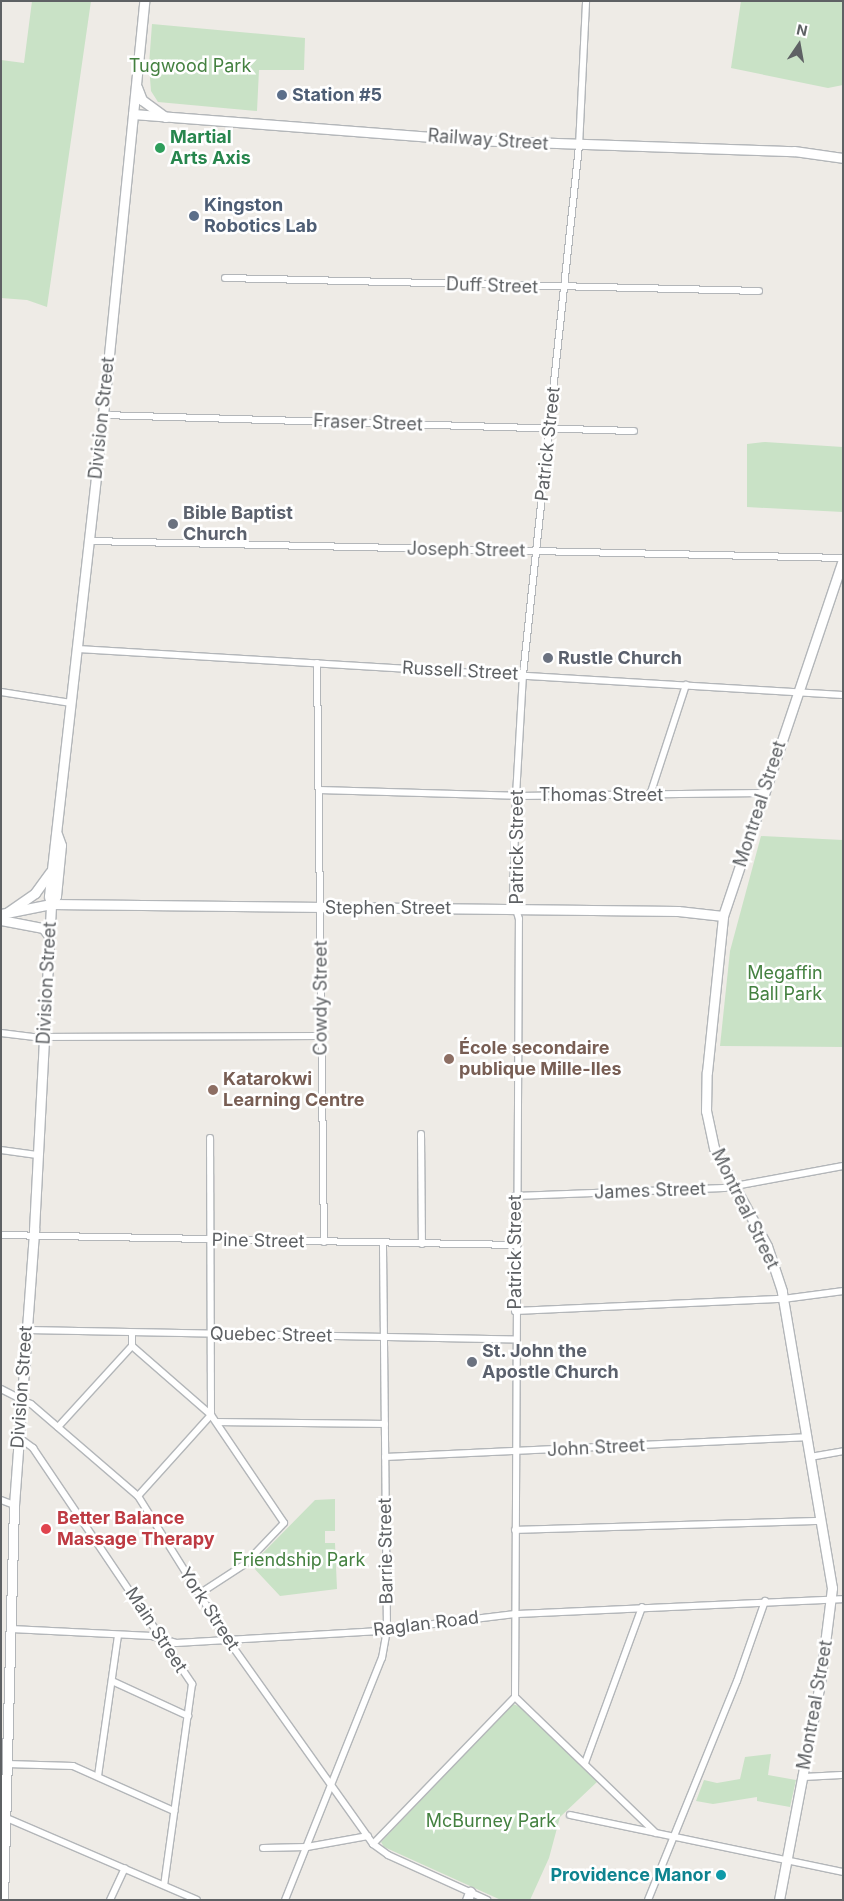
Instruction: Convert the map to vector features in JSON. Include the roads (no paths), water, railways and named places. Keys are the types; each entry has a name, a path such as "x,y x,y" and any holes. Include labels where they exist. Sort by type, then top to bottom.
{"main road":[{"name":"Division Street","path":"3,1900 3,1816 7,1764 5,1692 11,1630 14,1505 18,1437 34,1237 50,937 51,904 49,896 103,414 144,1"},
{"path":"136,84 142,100 165,117"},
{"name":"Railway Street","path":"133,114 579,146 794,151 843,158"},
{"name":"Montreal Street","path":"779,1900 832,1598 821,1521 783,1299 767,1246 714,1148 706,1111 711,1012 724,916 763,793 843,559"},
{"name":"Division Street","path":"51,904 56,896 61,845 57,834"},
{"path":"3,916 35,893 51,871"},
{"name":"Stephen Street","path":"3,916 51,904 678,911 724,916"},
{"path":"3,916 43,928 50,937"}],"street":[{"name":"Patrick Street","path":"515,1696 515,1196 519,919 513,899 516,796 523,675 579,146 586,1"},
{"name":"Duff Street","path":"224,278 564,288 759,291"},
{"name":"Fraser Street","path":"103,414 634,431"},
{"name":"Joseph Street","path":"89,541 843,559"},
{"name":"Russell Street","path":"78,648 843,695"},
{"name":"Cowdy Street","path":"317,663 324,1242"},
{"path":"650,795 686,685"},
{"path":"1,692 71,703"},
{"name":"Thomas Street","path":"319,790 516,796 763,793"},
{"path":"1,1033 44,1038 321,1036"},
{"path":"421,1134 422,1244"},
{"path":"138,1496 211,1414 210,1138"},
{"path":"1,1150 38,1155"},
{"name":"James Street","path":"515,1196 734,1186 843,1166"},
{"name":"Pine Street","path":"1,1235 515,1245"},
{"name":"Barrie Street","path":"285,1900 332,1787 382,1658 387,1629 383,1243"},
{"path":"516,1311 783,1299 843,1291"},
{"name":"Quebec Street","path":"27,1330 516,1339"},
{"path":"58,1427 132,1346 132,1333"},
{"path":"132,1346 211,1414 284,1523 246,1564 199,1594"},
{"name":"York Street","path":"1,1389 21,1400 58,1427 138,1496 228,1640 373,1844"},
{"path":"217,1422 385,1424"},
{"name":"Main Street","path":"18,1437 33,1448 192,1684 164,1885"},
{"name":"John Street","path":"385,1457 806,1437"},
{"path":"810,1457 843,1451"},
{"path":"1,1500 14,1505"},
{"path":"515,1530 821,1521"},
{"name":"Raglan Road","path":"11,1630 118,1635 176,1643 387,1629 515,1614 642,1606 843,1599"},
{"path":"648,1900 737,1681 765,1601"},
{"path":"585,1763 642,1606"},
{"path":"98,1776 118,1635"},
{"path":"112,1681 188,1716"},
{"path":"487,1900 468,1896 388,1855 373,1844 515,1696 656,1833"},
{"path":"7,1764 73,1766 174,1811"},
{"path":"802,1777 843,1775"},
{"path":"570,1815 843,1872"},
{"path":"3,1816 197,1900"},
{"path":"262,1848 307,1847 368,1836"},
{"path":"110,1900 125,1868"}],"place":[{"name":"Station #5","path":"282,95"},
{"name":"Martial Arts Axis","path":"160,148"},
{"name":"Kingston Robotics Lab","path":"194,216"},
{"name":"Bible Baptist Church","path":"173,524"},
{"name":"Rustle Church","path":"548,658"},
{"name":"École secondaire publique Mille-Iles","path":"449,1059"},
{"name":"Katarokwi Learning Centre","path":"213,1090"},
{"name":"St. John the Apostle Church","path":"472,1362"},
{"name":"Better Balance Massage Therapy","path":"46,1529"},
{"name":"Providence Manor","path":"721,1875"}],"park label":[{"name":"Tugwood Park","path":"190,66"},
{"name":"Megaffin Ball Park","path":"785,984"},
{"name":"Friendship Park","path":"299,1560"},
{"name":"McBurney Park","path":"491,1821"}]}
